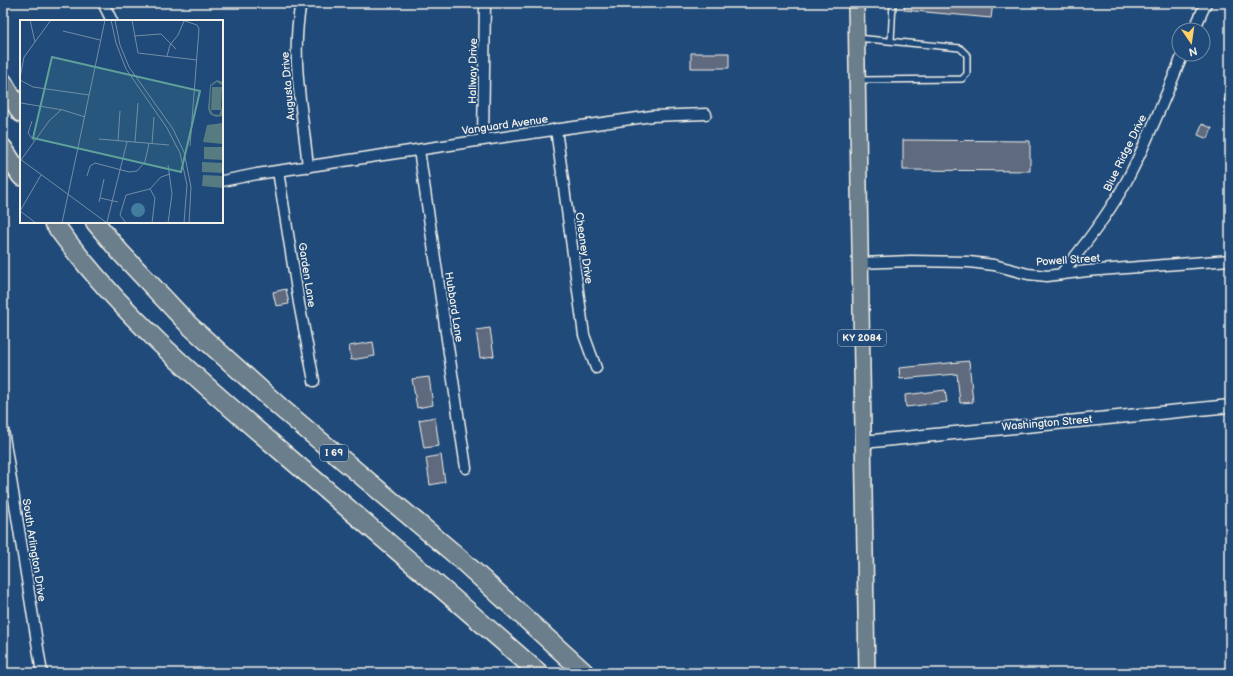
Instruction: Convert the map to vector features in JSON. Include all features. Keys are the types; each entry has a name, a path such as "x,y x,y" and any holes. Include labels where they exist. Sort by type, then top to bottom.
{"highway":[{"path":"3,82 20,111"},
{"path":"3,148 20,174"},
{"path":"54,223 112,295 172,355 539,673"},
{"name":"I 69","path":"96,223 125,258 189,325 293,418 457,556 585,673"}],"main road":[{"name":"KY 2084","path":"856,3 856,80 867,673"}],"street":[{"path":"103,3 112,20"},
{"name":"Augusta Drive","path":"301,3 297,32 298,78 308,167"},
{"name":"Hallway Drive","path":"483,140 485,3"},
{"path":"1198,22 1206,3"},
{"name":"Blue Ridge Drive","path":"1061,274 1080,251 1125,183 1138,158 1180,62"},
{"name":"Vanguard Avenue","path":"278,171 652,116 706,114"},
{"name":"Cheaney Drive","path":"556,129 584,335 596,368"},
{"name":"Hubbard Lane","path":"419,150 466,468"},
{"path":"223,181 278,171"},
{"name":"Garden Lane","path":"278,171 299,303 314,381"},
{"name":"Powell Street","path":"860,263 911,261 969,262 994,265 1037,276 1230,260"},
{"name":"Washington Street","path":"863,442 1230,406"},
{"name":"South Arlington Drive","path":"3,430 42,673"}],"lane":[{"path":"891,40 893,3"},
{"path":"856,80 962,79 967,74 967,55 960,48 891,40 857,38"}],"building":[{"path":"905,3 993,3 991,18 904,10"},
{"path":"691,53 729,53 729,68 691,68"},
{"path":"1227,93 1230,94 1230,103 1224,101"},
{"path":"1202,124 1212,128 1208,139 1198,135"},
{"path":"903,140 1030,141 1030,171 903,170"},
{"path":"286,289 289,304 276,306 273,292"},
{"path":"490,328 494,356 480,358 476,330"},
{"path":"373,342 375,356 351,360 349,346"},
{"path":"969,361 973,402 960,403 957,374 900,379 899,368"},
{"path":"429,377 433,405 417,408 412,379"},
{"path":"945,390 947,402 906,407 905,395"},
{"path":"435,417 439,446 424,448 419,420"},
{"path":"441,455 445,482 430,485 426,458"}]}
